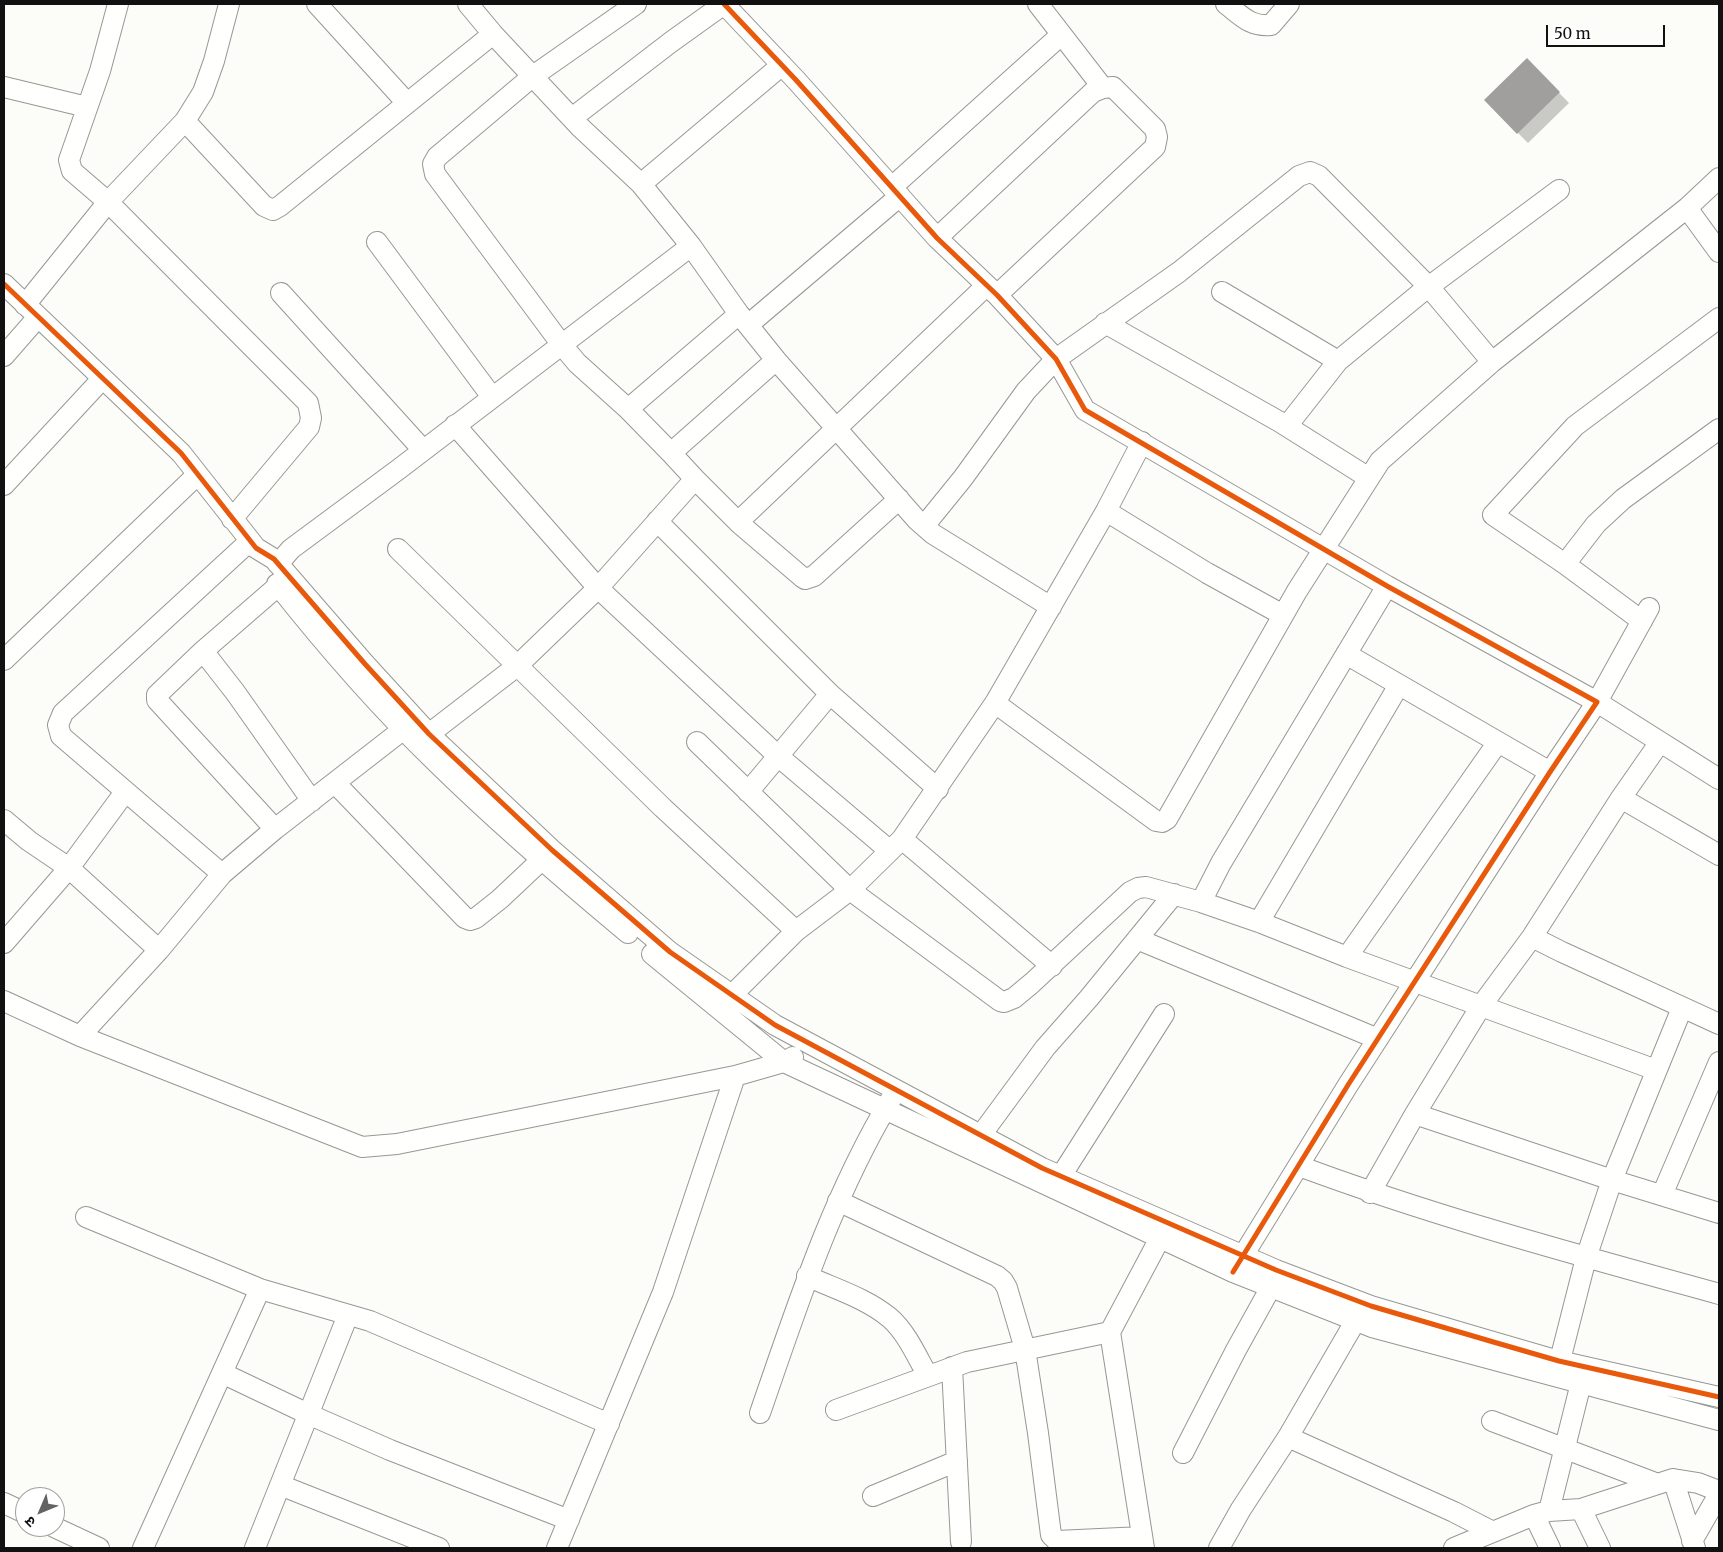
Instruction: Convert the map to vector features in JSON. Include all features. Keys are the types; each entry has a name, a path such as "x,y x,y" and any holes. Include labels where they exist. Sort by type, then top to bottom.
{"street":[{"path":"118,4 100,71 69,160 70,167 72,171 108,202 308,403 309,427 232,519"},
{"path":"4,356 32,311 108,202 185,121 203,92 229,4"},
{"path":"317,4 407,103"},
{"path":"468,4 493,34 572,118 641,184 691,246 743,320 776,360 924,526 1051,607"},
{"path":"636,4 533,76 436,157 433,164 435,174 577,363 628,409 738,522 802,577 810,578 814,576 899,499"},
{"path":"572,118 724,4 782,64 937,238 992,290 1056,359 1085,410 1387,586 1597,702 1719,779"},
{"path":"1038,4 1103,88"},
{"path":"1226,4 1254,25 1263,26 1271,25 1289,4"},
{"path":"185,121 264,206 272,210 280,206 493,34"},
{"path":"628,409 743,320 896,192 1061,35"},
{"path":"641,184 782,64"},
{"path":"4,87 87,107"},
{"path":"738,522 835,428 1155,147 1157,137 1155,129 1113,87 1093,92 937,238"},
{"path":"924,526 963,478 1026,390 1056,359 1179,272 1299,176 1310,172 1319,176 1429,287 1492,362"},
{"path":"995,703 1156,821 1162,822 1167,819 1283,615 1323,548 1380,460 1492,362 1687,208 1719,178"},
{"path":"1287,426 1338,361 1429,287 1559,190"},
{"path":"1687,208 1719,252"},
{"path":"376,242 492,397"},
{"path":"278,564 291,549 691,246"},
{"path":"4,284 180,454 254,545 274,559 364,664 416,728 434,761 725,1002 784,1062 1160,1238 1238,1263 1276,1270 1371,1306 1558,1369 1581,1383 1719,1420"},
{"path":"1222,292 1338,361"},
{"path":"281,293 423,450"},
{"path":"1238,1263 1378,1039 1597,702 1646,615 1565,564 1493,515 1575,426 1719,318"},
{"path":"1105,323 1287,426 1369,478"},
{"path":"671,452 776,360"},
{"path":"4,485 102,379"},
{"path":"455,425 598,588 778,756 1052,966"},
{"path":"1565,564 1596,524 1622,499 1719,429"},
{"path":"725,1002 796,931 850,890 896,845 938,789 995,703 1106,511 1142,442"},
{"path":"4,660 197,474"},
{"path":"80,1036 159,950 222,874 275,829 335,783 416,728 517,666 598,588 695,479"},
{"path":"1106,511 1207,573 1283,615"},
{"path":"657,521 830,694 938,789"},
{"path":"254,545 262,566 355,677 416,728"},
{"path":"222,874 61,736 58,725 63,713 254,545"},
{"path":"398,549 663,808 796,931"},
{"path":"275,829 157,700 157,696 159,692 250,608 278,586"},
{"path":"1202,902 1221,863 1387,586"},
{"path":"203,651 235,692 312,801"},
{"path":"1346,654 1550,772"},
{"path":"1259,922 1399,685"},
{"path":"748,792 830,694"},
{"path":"697,742 850,890 1000,1001 1004,1002 1014,998 1052,966 1130,892 1146,887 1202,902 1259,922 1347,957 1656,1070"},
{"path":"1347,957 1498,742"},
{"path":"1370,1193 1481,1006 1532,937 1620,798 1660,742"},
{"path":"335,783 465,918 470,920 476,918 500,899 547,855"},
{"path":"4,943 69,868 125,792"},
{"path":"1620,798 1719,855"},
{"path":"4,820 29,841 69,868 159,950"},
{"path":"981,1135 1045,1048 1089,998 1174,894"},
{"path":"1532,937 1719,1024"},
{"path":"1138,939 1378,1039"},
{"path":"4,1001 80,1036 362,1146 397,1144 735,1076 784,1062 811,1044"},
{"path":"725,1002 775,1025 1042,1168 1238,1263 1271,1287 1381,1329 1558,1369 1719,1397"},
{"path":"1558,1369 1586,1258 1612,1180 1682,1008"},
{"path":"1061,1176 1164,1014"},
{"path":"1662,1195 1719,1062"},
{"path":"557,1548 663,1292 735,1076"},
{"path":"760,1413 807,1276 838,1201 896,1090"},
{"path":"1416,1114 1612,1180 1719,1213"},
{"path":"1298,1166 1370,1193 1586,1258 1719,1294"},
{"path":"838,1201 997,1276 1003,1281 1007,1288 1025,1350 1052,1534 1057,1541 1143,1543 1110,1332 1160,1238"},
{"path":"86,1217 260,1289 370,1321 609,1424"},
{"path":"807,1276 870,1304 891,1319 912,1348 928,1376"},
{"path":"1183,1453 1271,1287"},
{"path":"143,1548 260,1289"},
{"path":"255,1548 348,1315"},
{"path":"1219,1548 1241,1509 1288,1437 1356,1320"},
{"path":"836,1410 967,1362 1110,1332"},
{"path":"952,1367 961,1542"},
{"path":"222,1373 390,1450 569,1520"},
{"path":"1550,1548 1541,1513 1565,1449 1581,1383"},
{"path":"1492,1421 1565,1449 1666,1482 1698,1483 1719,1492 1694,1545"},
{"path":"1288,1437 1454,1512 1493,1532"},
{"path":"873,1496 957,1460"},
{"path":"1454,1548 1541,1513 1582,1509 1666,1482"},
{"path":"1666,1482 1694,1545"},
{"path":"280,1485 439,1548"},
{"path":"1582,1509 1600,1548"},
{"path":"65,1532 99,1548"}],"building":[{"path":"1527,58 1560,92 1517,134 1484,100"}],"cycle path":[{"path":"724,4 796,80 937,238 997,295 1056,359 1085,410 1387,586 1597,702 1348,1085 1233,1272"},
{"path":"4,284 181,453 256,548 274,559 429,734 552,850 670,952 775,1025 1042,1168 1276,1270 1371,1306 1559,1361 1719,1397"}]}
